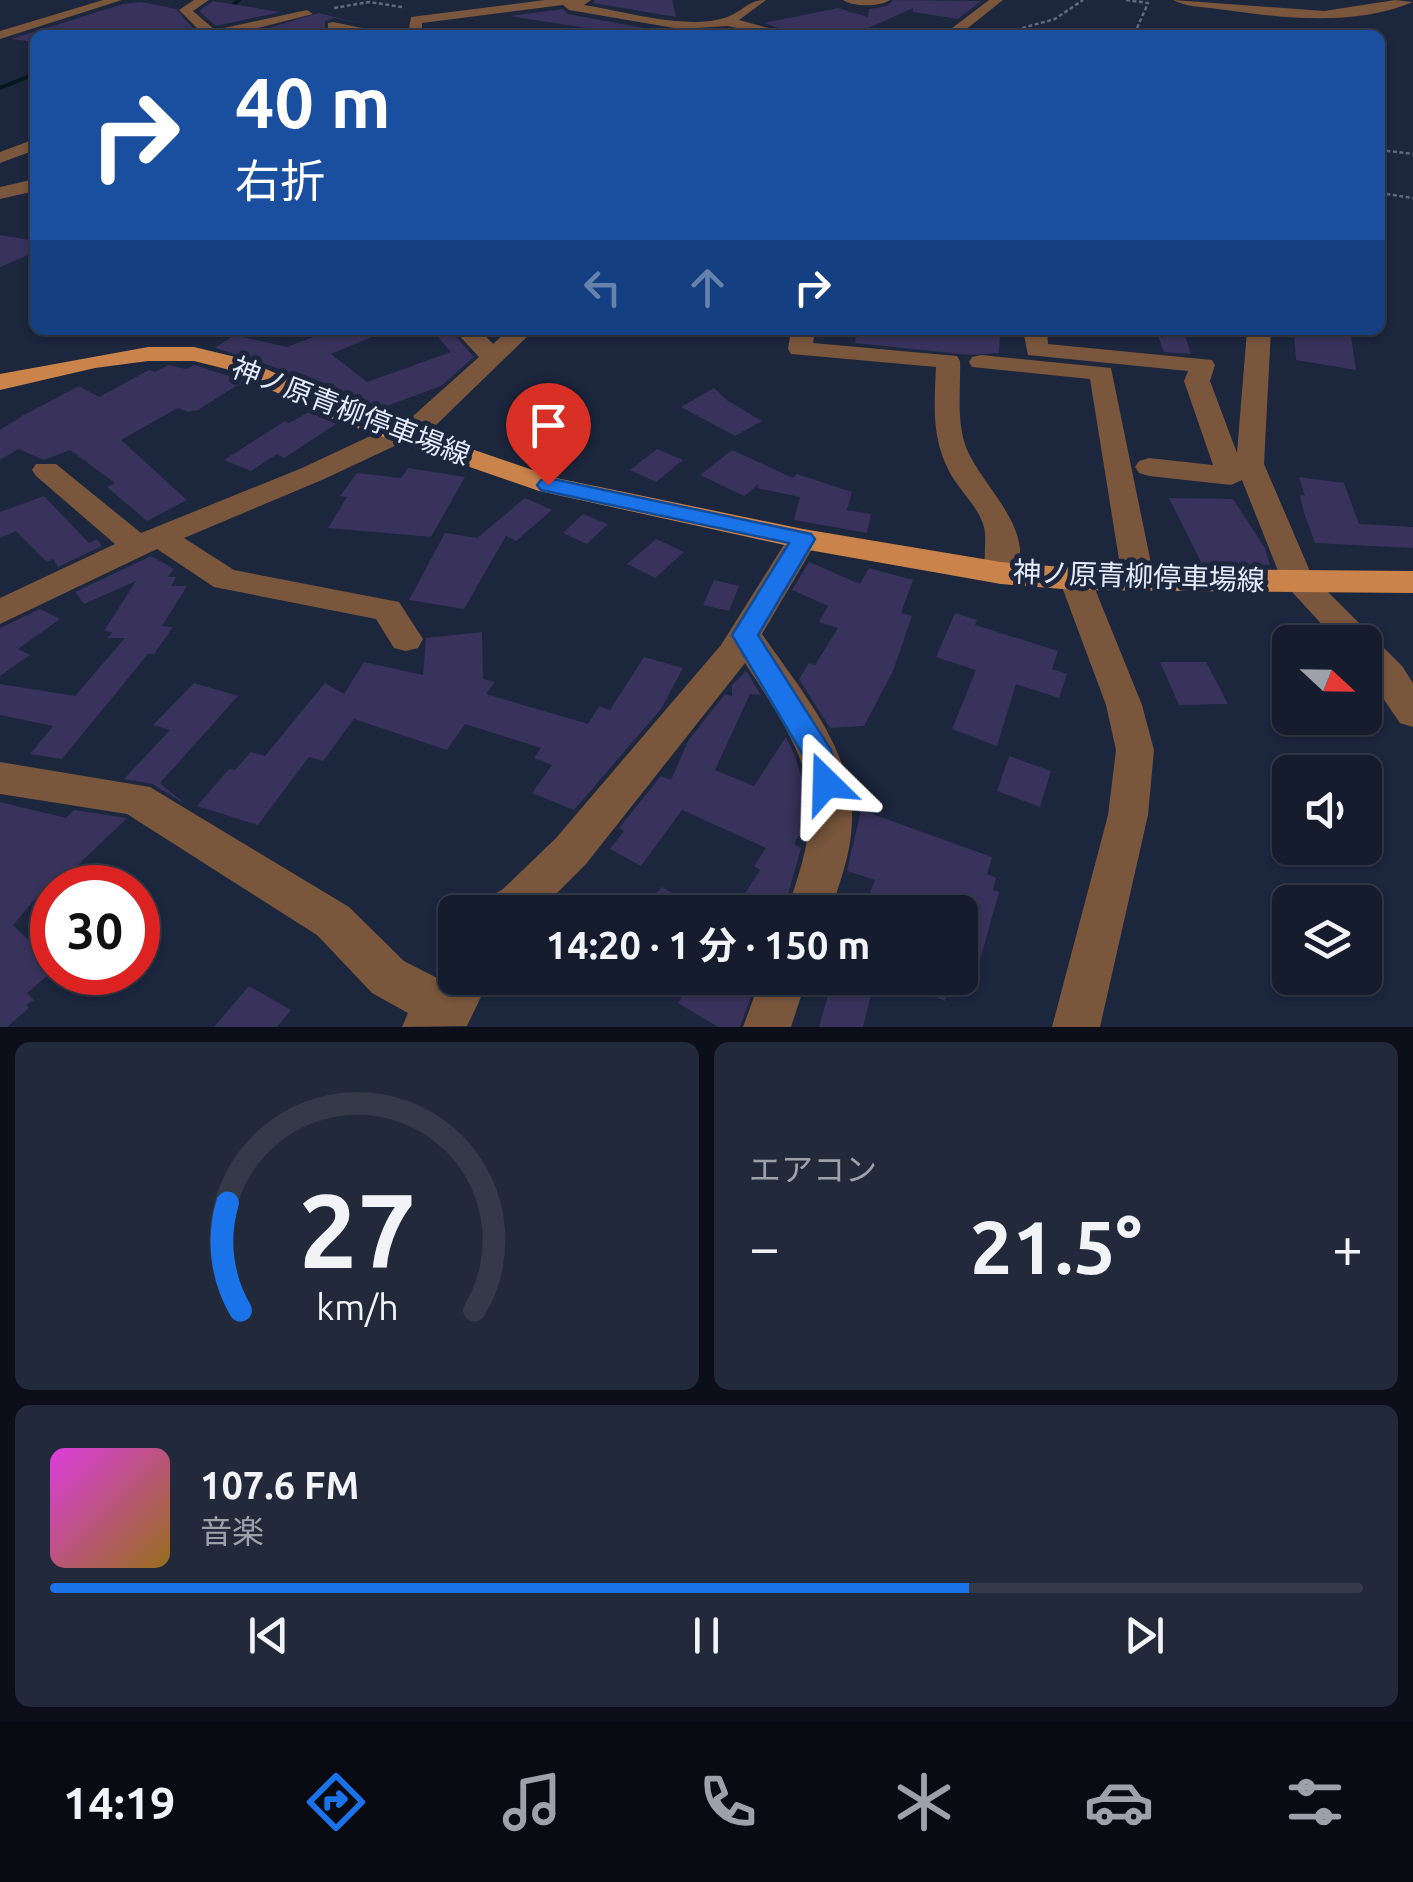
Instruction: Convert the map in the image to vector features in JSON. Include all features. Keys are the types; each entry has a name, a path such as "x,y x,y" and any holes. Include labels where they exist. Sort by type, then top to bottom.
{"main road":[{"name":"神ノ原青柳停車場線","path":"0,382 94,361 148,354 194,354 235,364 398,434 548,485 803,539 1000,573 1075,579 1413,582"}],"street":[{"path":"0,35 116,0"},
{"path":"203,0 185,10 205,30"},
{"path":"413,30 452,14 575,0"},
{"path":"586,0 569,6 680,25 728,22 765,30"},
{"path":"728,22 760,0"},
{"path":"849,0 884,0"},
{"path":"957,30 998,0"},
{"path":"1179,0 1287,11 1359,11 1408,0"},
{"path":"1285,30 1287,11"},
{"path":"234,30 307,14"},
{"path":"452,14 497,21"},
{"path":"0,21 29,24"},
{"path":"333,26 353,30"},
{"path":"0,158 30,146"},
{"path":"0,193 30,186"},
{"path":"471,335 493,357"},
{"path":"0,612 148,541 423,422 517,335"},
{"path":"802,335 800,348 948,361 950,443 967,478 985,495 1000,522 1000,573"},
{"path":"1036,335 1038,350 1203,365 1197,381 1298,581 1341,625"},
{"path":"1149,467 1232,476 1238,463 1258,335"},
{"path":"982,362 1102,373 1138,578"},
{"path":"46,470 148,541 226,579 387,610 406,638"},
{"path":"527,895 571,850 745,635 803,539"},
{"path":"1075,579 1124,705 1136,750 1128,815 1076,1027"},
{"path":"745,635 820,758 832,808 814,895"},
{"path":"1382,667 1413,712"},
{"path":"0,778 136,798 333,921 388,976 448,1005"},
{"path":"766,1027 778,995"}],"path":[{"path":"1014,30 1046,21 1079,6 1082,0"},
{"path":"1126,0 1148,2 1136,30"},
{"path":"307,14 377,2 402,7 413,30"},
{"path":"1385,151 1413,154"},
{"path":"1385,194 1413,198"}],"building":[{"path":"672,0 676,17 593,3"},
{"path":"893,0 981,1 958,19 913,12 913,8 864,30 784,30 764,23 838,8 868,17 869,9 887,6"},
{"path":"213,1 280,12 216,26 199,11"},
{"path":"141,2 176,9 195,30 40,30"},
{"path":"562,9 568,14 654,30 599,30 510,16"},
{"path":"319,13 362,24 334,18 325,21 325,30 262,30"},
{"path":"30,33 30,41 11,39"},
{"path":"0,235 30,240 30,254 0,267"},
{"path":"234,335 287,347 319,335 376,335 331,354 367,382 451,352 436,335 454,335 474,357 441,386 373,411 272,366 215,348"},
{"path":"856,335 1000,335 999,353 969,355 855,343"},
{"path":"1158,335 1185,335 1191,354 1164,352"},
{"path":"1294,335 1351,335 1356,370 1296,360"},
{"path":"168,365 186,369 194,365 244,381 198,410 178,408 121,440 187,500 147,521 107,487 115,483 70,450 44,460 18,449 0,460 0,430 22,416 79,386 99,397 149,370 155,372"},
{"path":"714,388 762,421 735,436 681,407"},
{"path":"309,412 336,424 284,458 277,454 251,471 224,460 285,421 289,423"},
{"path":"657,449 683,460 656,482 630,470"},
{"path":"732,450 793,478 797,474 852,492 847,510 871,514 867,533 794,520 800,497 757,488 759,484 744,496 700,475"},
{"path":"408,468 465,477 431,537 328,528 347,497 340,496 357,473 401,478"},
{"path":"1299,477 1344,483 1359,524 1413,527 1413,548 1315,543 1304,513 1300,495 1305,496"},
{"path":"44,496 89,543 97,539 102,546 58,567 53,559 47,562 16,531 0,538 0,512"},
{"path":"525,498 552,510 516,541 506,536 464,609 409,600 445,533 477,538"},
{"path":"1169,498 1233,499 1265,548 1270,565 1202,564"},
{"path":"583,514 608,524 587,544 563,533"},
{"path":"656,539 684,552 655,578 627,564"},
{"path":"151,556 174,569 168,577 176,577 171,586 187,586 162,626 173,627 62,759 30,754 53,726 0,715 0,684 75,696 125,638 107,638 113,632 104,631 136,581 84,604 75,592"},
{"path":"809,562 860,584 869,568 913,580 901,613 912,616 893,671 864,726 830,728 799,679 809,663 815,665 838,628 819,622 828,606 792,590"},
{"path":"714,580 739,586 729,611 703,605"},
{"path":"40,609 60,619 18,649 30,655 0,676 0,628"},
{"path":"955,613 977,620 975,625 1058,651 1052,669 1067,674 1059,698 1016,684 997,746 952,729 976,670 936,657"},
{"path":"482,632 483,679 495,682 486,694 588,724 599,706 610,710 644,657 683,668 661,709 574,810 532,793 552,765 534,758 541,748 465,724 447,750 354,719 323,761 309,757 258,825 197,806 229,769 235,770 251,752 265,756 325,683 344,694 364,662 423,675 426,638"},
{"path":"1160,662 1206,662 1228,704 1179,705"},
{"path":"746,671 761,695 750,694 715,770 754,786 786,737 803,782 804,827 794,844 801,848 788,895 744,895 760,870 754,866 766,848 682,810 641,866 610,849 624,831 619,828 661,776 671,780 688,741 725,694 732,696 732,685"},
{"path":"194,683 238,696 160,783 185,804 152,784 124,779 170,730 153,725"},
{"path":"1009,756 1051,771 1040,807 997,791"},
{"path":"0,802 66,818 74,810 127,818 78,865 30,865 30,905 13,925 30,942 27,993 34,1000 7,1027 0,1027"},
{"path":"861,810 992,857 987,874 996,878 993,890 999,892 978,967 978,895 869,895 875,880 847,871"},
{"path":"662,887 676,895 655,895"},
{"path":"249,986 291,1010 277,1027 214,1027"},
{"path":"683,995 751,995 740,1027 718,1027 678,1003"},
{"path":"828,995 871,995 863,1027 819,1027"}],"waterway":[{"path":"226,11 239,0"},
{"path":"0,88 30,76"}],"route":[{"path":"548,485 803,539 745,635 820,758 826,783"}]}
